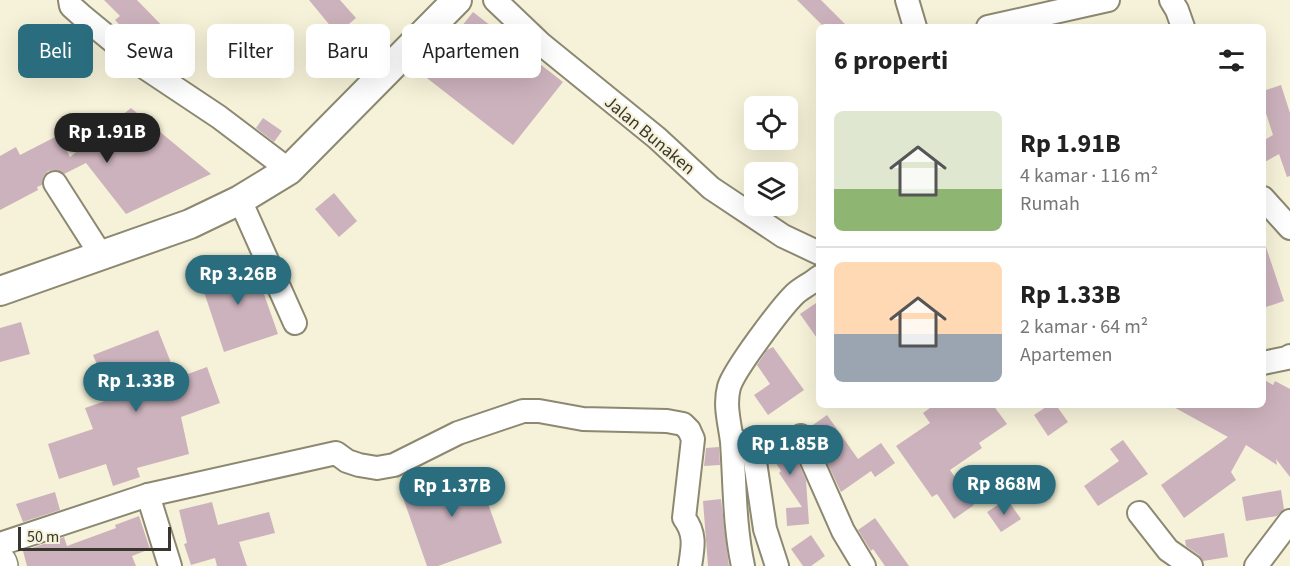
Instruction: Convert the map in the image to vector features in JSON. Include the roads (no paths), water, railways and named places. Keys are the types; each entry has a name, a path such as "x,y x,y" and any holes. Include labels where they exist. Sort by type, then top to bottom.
{"main road":[{"path":"0,291 190,224 240,200 289,170 457,0"}],"street":[{"path":"70,0 71,6 144,67 219,117 289,170"},
{"name":"Jalan Bunaken","path":"495,0 540,43 657,138 711,188 783,236 816,252"},
{"path":"908,0 914,24"},
{"path":"1001,24 1108,0"},
{"path":"1171,0 1182,24"},
{"path":"55,183 101,255"},
{"path":"240,200 295,323"},
{"path":"1266,201 1290,228"},
{"path":"743,566 736,536 732,439 727,412 729,387 737,371 764,333 796,294 816,279"},
{"path":"1266,362 1290,356"},
{"path":"0,544 148,495 336,453 347,461 359,465 377,468 394,465 458,433 523,411 539,411 583,419 667,421 683,424 689,430 693,440 684,518 692,528 694,540 690,566"},
{"path":"801,436 843,531 864,566"},
{"path":"732,439 748,445 754,455 765,529 777,566"},
{"path":"148,495 170,566"},
{"path":"1139,513 1168,550 1191,566"},
{"path":"1256,566 1290,521"}]}
